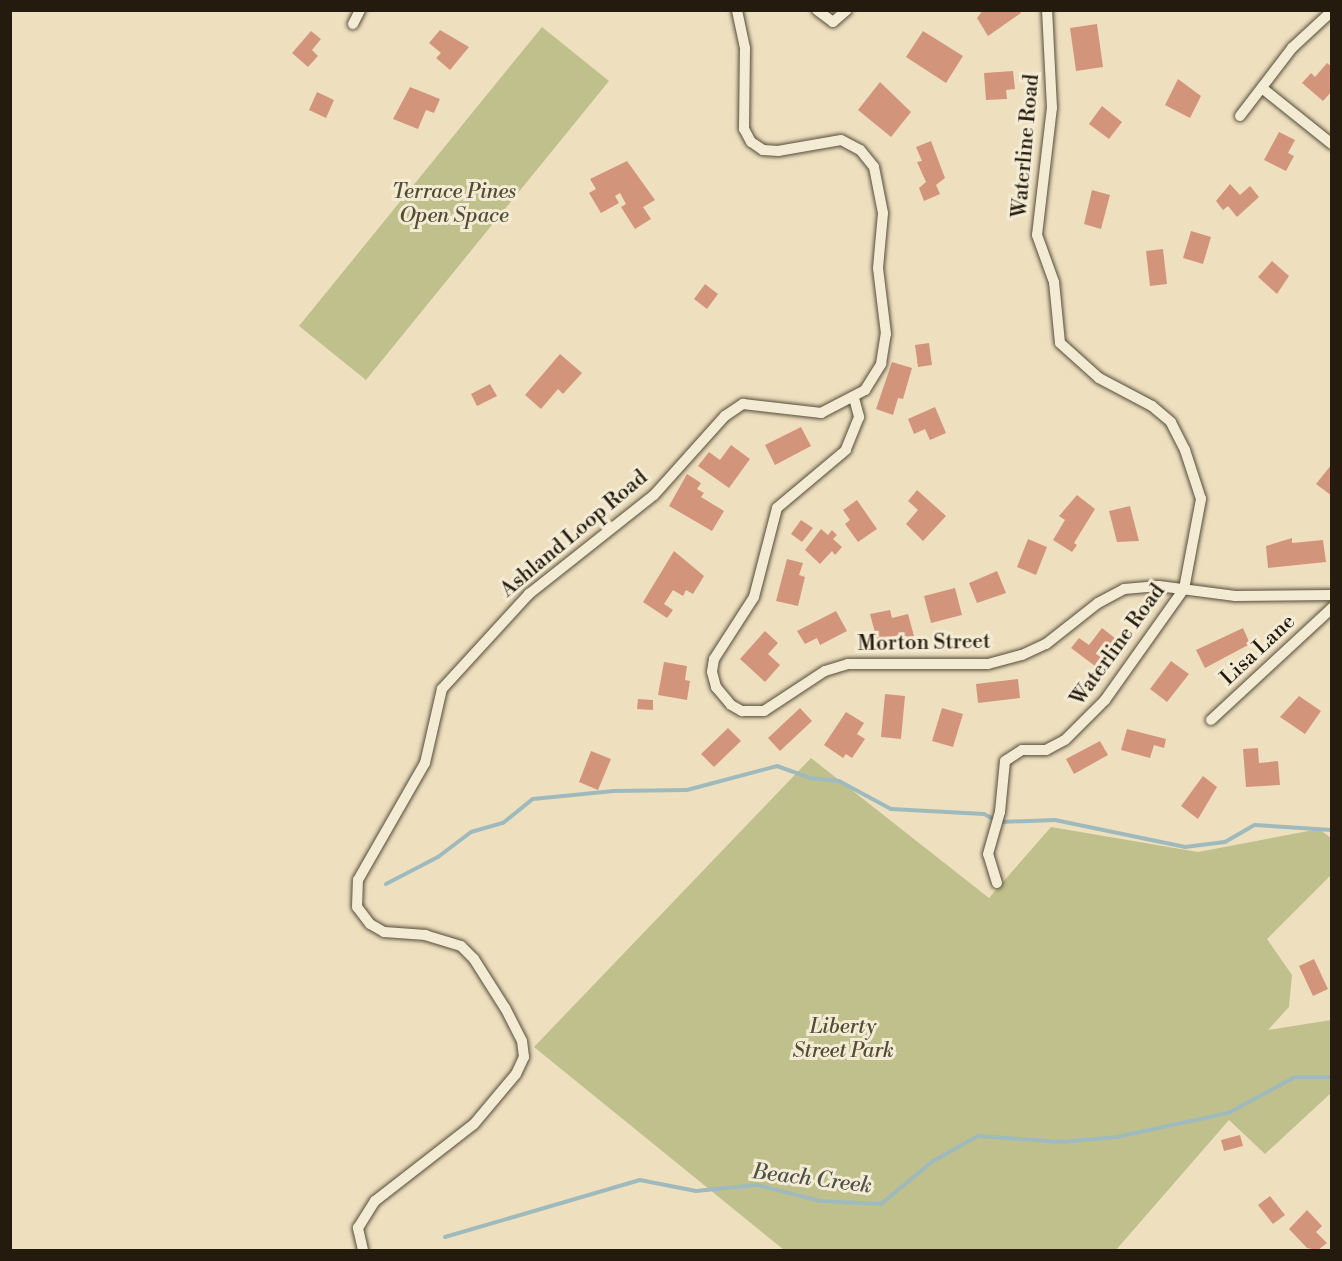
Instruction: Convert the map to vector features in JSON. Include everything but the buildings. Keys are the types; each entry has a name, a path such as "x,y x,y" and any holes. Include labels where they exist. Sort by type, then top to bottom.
{"street":[{"path":"353,24 360,10"},
{"name":"Ashland Loop Road","path":"363,1251 358,1228 375,1202 474,1124 516,1074 524,1057 522,1041 505,1008 474,959 461,945 426,935 384,932 370,924 357,907 358,880 425,763 442,689 529,594 654,495 725,416 743,404 821,413 854,398 877,375 886,334 878,268 883,230 878,178 868,158 841,140 778,151 763,150 751,142 744,129 745,48 738,10"},
{"path":"817,10 833,22 847,10"},
{"name":"Waterline Road","path":"997,882 988,854 1000,812 1005,761 1022,750 1046,750 1093,716 1184,589 1201,499 1185,450 1171,422 1152,406 1099,378 1060,343 1054,282 1038,235 1052,108 1047,10"},
{"path":"1240,116 1292,48 1332,11"},
{"path":"1262,88 1332,144"},
{"name":"Morton Street","path":"854,398 859,417 846,450 777,508 754,597 714,659 712,672 716,687 731,705 742,711 764,711 825,671 848,664 988,664 1034,650 1098,603 1124,589 1159,586 1234,596 1332,595"},
{"name":"Lisa Lane","path":"1211,720 1332,608"}],"green space":[{"name":"Terrace Pines Open Space","path":"542,27 609,81 366,380 299,326"},
{"name":"Liberty Street Park","path":"811,758 989,898 1051,827 1198,852 1319,829 1331,838 1331,875 1267,939 1292,975 1289,1007 1268,1030 1331,1020 1331,1093 1265,1154 1229,1120 1116,1250 784,1250 534,1047"}],"waterway":[{"path":"386,884 438,857 471,832 503,823 533,799 614,791 687,790 777,766 810,778 839,781 891,809 984,814 999,822 1055,820 1185,847 1225,842 1255,825 1332,830"},
{"name":"Beach Creek","path":"445,1237 640,1180 696,1191 757,1185 820,1201 881,1204 933,1161 978,1136 1062,1142 1117,1137 1228,1113 1295,1077 1332,1077"}]}
